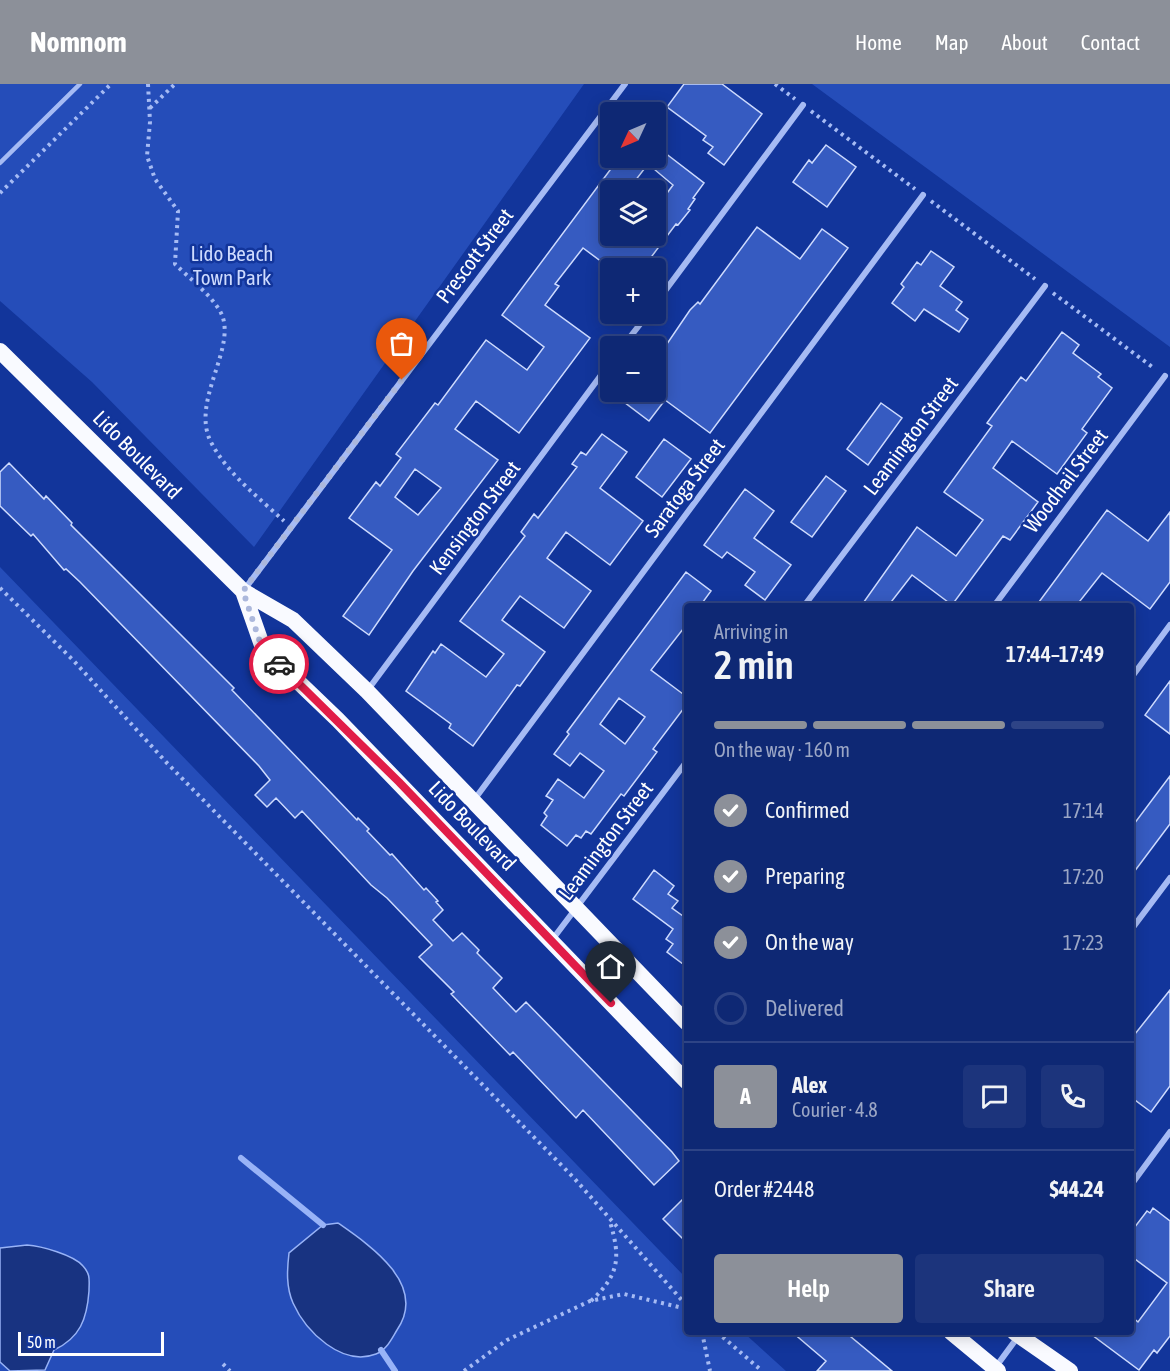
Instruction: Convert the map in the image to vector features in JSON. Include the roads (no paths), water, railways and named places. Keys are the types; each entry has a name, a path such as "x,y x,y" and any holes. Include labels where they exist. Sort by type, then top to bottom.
{"highway":[{"name":"Lido Boulevard","path":"0,351 243,591 293,620 367,691 684,1020"},
{"name":"Lido Boulevard","path":"243,591 262,648 338,720 684,1079"},
{"path":"955,1335 996,1370"},
{"path":"1021,1335 1070,1371"}],"street":[{"name":"Prescott Street","path":"243,591 625,84"},
{"path":"666,290 803,105"},
{"name":"Saratoga Street","path":"474,801 923,195"},
{"name":"Leamington Street","path":"806,603 1045,286"},
{"path":"631,336 640,324"},
{"name":"Kensington Street","path":"367,691 600,376"},
{"name":"Woodhail Street","path":"996,603 1164,376"},
{"path":"1134,674 1170,625"},
{"name":"Leamington Street","path":"551,941 684,765"},
{"path":"1134,926 1170,878"},
{"path":"1134,1181 1170,1132"},
{"path":"996,1370 1017,1335"}],"lane":[{"path":"0,163 80,84"}],"waterway":[{"path":"241,1158 323,1225"},
{"path":"381,1350 395,1371"}],"park label":[{"name":"Lido Beach Town Park","path":"232,266"}]}
